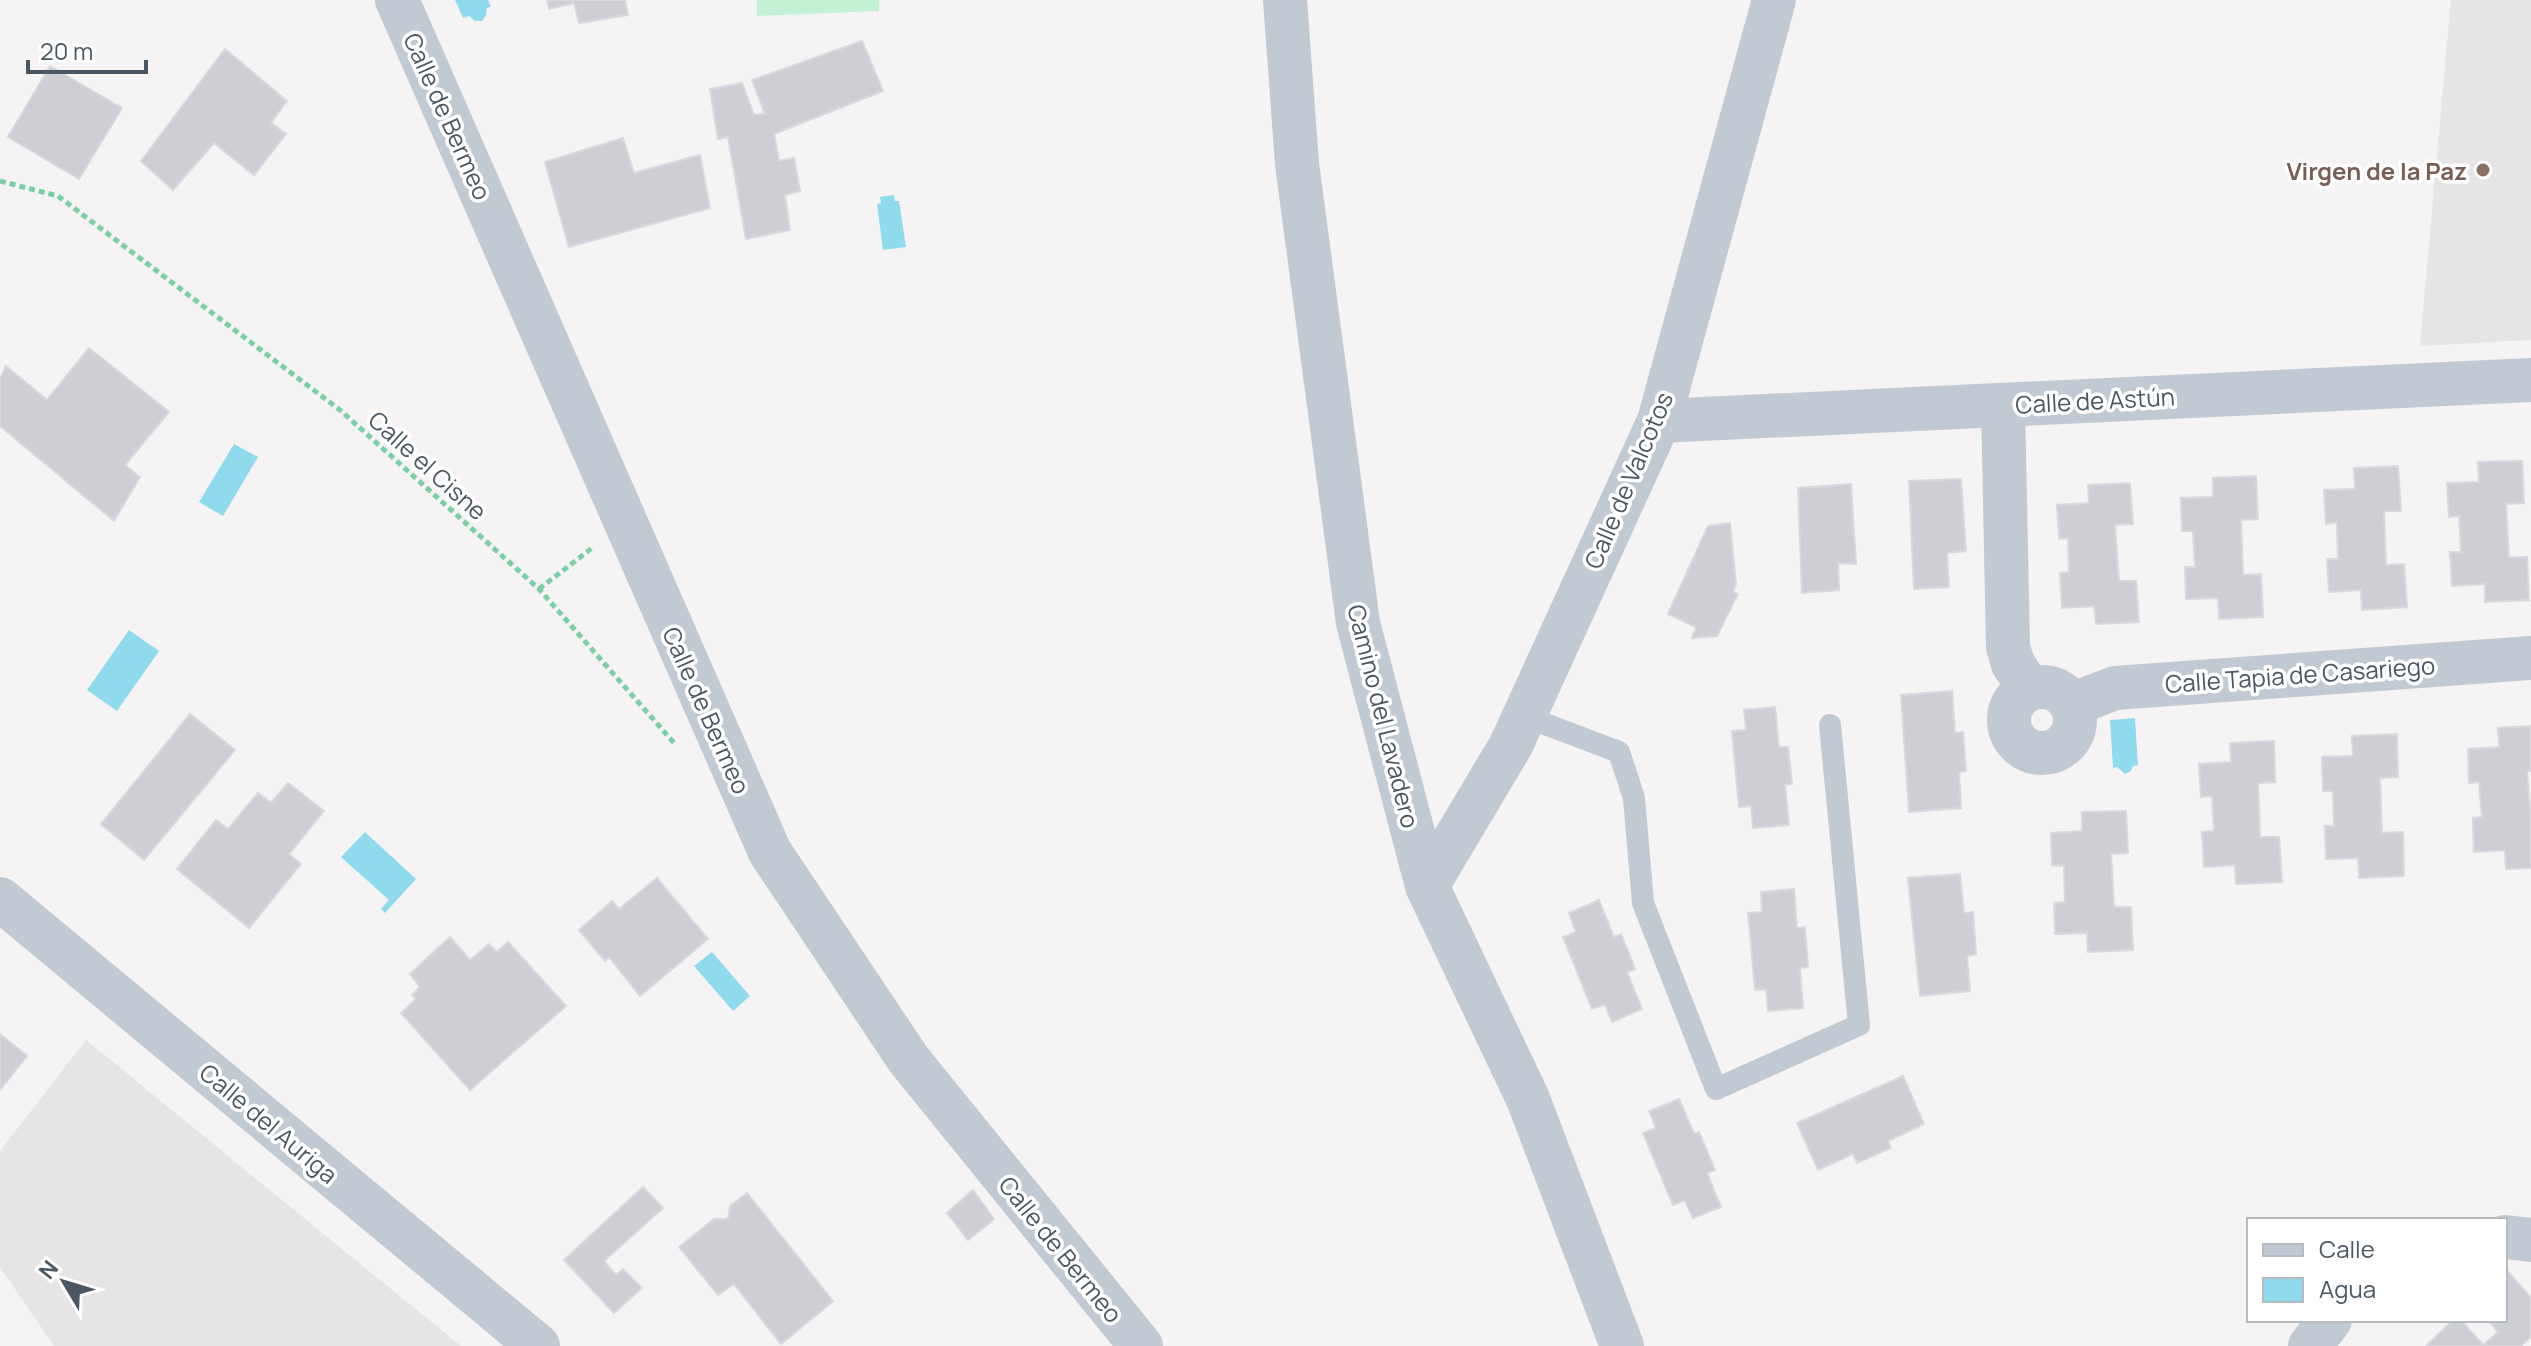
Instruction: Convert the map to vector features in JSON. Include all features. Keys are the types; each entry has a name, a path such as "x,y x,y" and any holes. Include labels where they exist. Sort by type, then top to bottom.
{"street":[{"name":"Calle de Bermeo","path":"397,0 770,852 909,1060 1129,1342"},
{"name":"Camino del Lavadero","path":"1285,0 1297,164 1358,623 1427,886 1528,1099 1622,1346"},
{"name":"Calle de Valcotos","path":"1427,886 1511,745 1659,421 1774,0"},
{"name":"Calle de Astún","path":"1659,421 2531,380"},
{"path":"2003,405 2008,647 2013,664 2030,689"},
{"name":"Calle Tapia de Casariego","path":"2071,705 2115,688 2531,658"},
{"path":"2030,689 2053,689 2064,695 2071,705 2075,716 2074,729 2069,740 2060,748 2036,753 2015,740 2010,729 2012,706 2030,689"},
{"name":"Calle del Auriga","path":"0,899 538,1346"},
{"path":"2507,1237 2531,1240"},
{"path":"2310,1346 2328,1322"}],"lane":[{"path":"1524,716 1619,752 1634,798 1643,903 1716,1089 1859,1025 1830,725"}],"path":[{"name":"Calle el Cisne","path":"0,181 58,196 340,410 539,589 675,745"},
{"path":"539,589 625,522"}],"shaded area":[{"name":"Virgen de la Paz","path":"2451,0 2531,0 2531,340 2420,346"},
{"path":"86,1040 461,1346 54,1346 0,1267 0,1151"}],"green space":[{"path":"757,0 879,0 879,11 757,16"}],"water":[{"path":"455,0 488,0 491,7 487,8 482,21 475,21 469,16 463,18"},
{"path":"894,195 895,201 899,201 906,247 883,250 877,204 881,203 880,197"},
{"path":"234,444 258,457 223,516 199,502"},
{"path":"129,630 159,651 117,711 87,690"},
{"path":"2135,718 2138,765 2125,774 2117,767 2113,768 2110,720"},
{"path":"365,832 416,879 385,913 381,909 389,900 341,857"},
{"path":"712,952 750,996 733,1011 694,966"}],"building":[{"path":"547,0 625,0 628,15 579,23 574,3 549,9"},
{"path":"862,41 883,91 774,134 779,161 794,158 800,191 785,195 790,230 746,239 728,137 718,139 710,89 742,83 754,115 765,114 752,80"},
{"path":"225,49 287,101 271,123 286,134 254,175 214,143 173,190 141,161"},
{"path":"50,66 122,108 79,179 8,137"},
{"path":"623,138 634,173 700,155 710,208 569,247 545,162"},
{"path":"89,348 169,412 125,465 140,477 114,521 0,426 0,378 6,366 47,400"},
{"path":"2522,461 2524,503 2506,504 2509,558 2527,557 2529,600 2485,602 2485,584 2452,586 2450,552 2461,552 2459,516 2449,517 2447,483 2479,482 2478,462"},
{"path":"2398,466 2401,511 2384,511 2386,565 2404,564 2407,607 2362,610 2361,590 2329,592 2327,559 2338,559 2337,522 2326,524 2324,490 2355,489 2354,468"},
{"path":"2256,476 2258,519 2241,520 2243,575 2261,574 2263,617 2219,619 2218,598 2186,599 2185,567 2195,567 2193,531 2182,531 2181,498 2213,497 2213,478"},
{"path":"1961,479 1966,551 1947,553 1949,587 1914,589 1909,481"},
{"path":"2130,483 2133,524 2115,525 2119,581 2136,581 2139,622 2096,624 2094,606 2062,608 2060,573 2069,572 2068,538 2059,539 2057,505 2089,503 2088,485"},
{"path":"1851,484 1856,564 1838,563 1839,590 1802,593 1798,488"},
{"path":"1730,523 1736,584 1733,592 1738,594 1717,636 1692,638 1696,627 1668,614 1708,526"},
{"path":"1952,691 1955,733 1963,732 1966,771 1959,772 1961,808 1909,812 1901,695"},
{"path":"1775,707 1779,747 1788,747 1792,784 1785,785 1789,825 1753,828 1751,806 1739,807 1732,731 1746,730 1744,710"},
{"path":"190,714 235,750 144,860 101,824"},
{"path":"2531,726 2531,771 2527,771 2531,868 2506,869 2505,850 2474,852 2473,818 2482,817 2479,782 2469,783 2468,749 2499,747 2498,728"},
{"path":"2397,734 2398,777 2380,778 2382,833 2403,832 2404,876 2359,878 2358,858 2326,859 2325,826 2334,826 2333,791 2323,791 2322,757 2353,756 2352,736"},
{"path":"2274,741 2275,782 2258,783 2260,837 2279,837 2282,882 2236,884 2235,865 2204,867 2202,832 2214,831 2212,796 2201,797 2199,764 2231,762 2230,743"},
{"path":"288,783 324,811 289,854 301,864 249,928 177,869 216,820 228,829 258,793 271,803"},
{"path":"2126,811 2128,853 2111,854 2114,907 2131,907 2133,950 2088,952 2087,933 2055,934 2054,903 2065,902 2064,866 2052,865 2051,833 2082,831 2082,812"},
{"path":"1960,874 1964,913 1973,912 1976,954 1967,956 1970,991 1920,996 1908,878"},
{"path":"657,878 708,939 640,996 609,957 605,961 579,930 612,901 619,909"},
{"path":"1794,889 1797,928 1805,927 1808,967 1800,968 1803,1008 1768,1011 1766,989 1755,990 1748,913 1762,912 1761,892"},
{"path":"1599,900 1614,937 1621,934 1635,969 1627,972 1642,1009 1612,1022 1605,1004 1592,1009 1563,937 1576,932 1569,913"},
{"path":"450,937 470,960 489,944 497,952 508,942 566,1006 470,1090 401,1013 416,999 412,995 420,987 410,974"},
{"path":"0,1034 27,1056 0,1090"},
{"path":"1903,1076 1924,1124 1888,1141 1891,1148 1857,1163 1853,1154 1818,1170 1797,1123"},
{"path":"1679,1099 1694,1134 1699,1132 1715,1170 1707,1173 1721,1207 1693,1218 1685,1200 1673,1205 1643,1133 1656,1128 1649,1111"},
{"path":"643,1187 663,1208 604,1261 616,1275 623,1269 642,1288 614,1313 564,1260"},
{"path":"973,1190 994,1219 968,1240 947,1213"},
{"path":"747,1193 833,1301 781,1344 734,1284 718,1295 679,1247 714,1219 728,1219 730,1206"},
{"path":"2507,1270 2531,1298 2531,1337 2521,1346 2426,1346 2451,1322 2463,1322 2483,1345 2498,1332 2490,1322 2507,1322"}],"place":[{"name":"Virgen de la Paz","path":"2483,170"}]}
